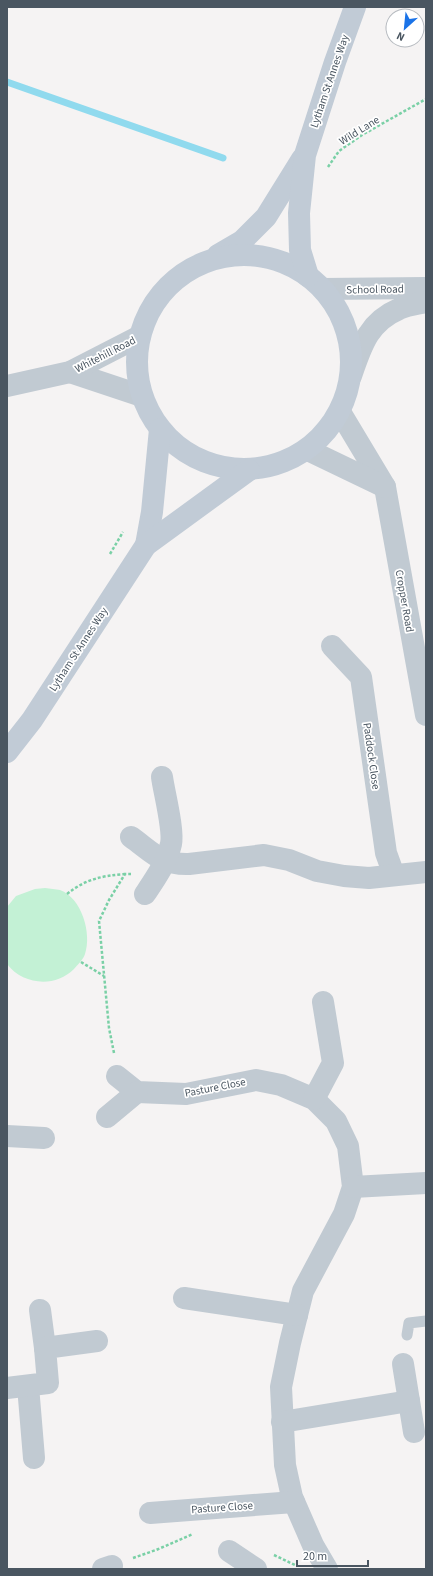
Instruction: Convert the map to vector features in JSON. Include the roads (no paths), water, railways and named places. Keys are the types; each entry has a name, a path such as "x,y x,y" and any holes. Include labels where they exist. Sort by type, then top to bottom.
{"main road":[{"name":"Lytham St Annes Way","path":"315,282 300,250 299,213 305,155 335,62 355,7"},
{"name":"Lytham St Annes Way","path":"209,261 242,241 266,217 305,155"},
{"path":"243,255 274,259 315,282 344,321 352,357 352,376 340,412 317,442 308,450 286,462 249,470 212,465 188,454 160,429 142,396 137,360 140,336 144,323 163,292 189,270 209,261 243,255"},
{"name":"Lytham St Annes Way","path":"146,544 152,512 160,429"},
{"name":"Lytham St Annes Way","path":"7,752 32,720 146,544 249,470"}],"street":[{"name":"School Road","path":"315,282 426,288"},
{"name":"School Road","path":"352,376 362,343 376,323 399,309 426,302"},
{"name":"Whitehill Road","path":"7,386 70,372 140,336"},
{"name":"Whitehill Road","path":"70,372 142,396"},
{"name":"Cropper Road","path":"340,412 385,488 426,715"},
{"path":"308,450 385,488"},
{"name":"Paddock Close","path":"332,646 361,677 386,854 394,876"},
{"path":"145,894 161,868 171,844 171,832 162,776"},
{"path":"131,837 161,868"},
{"path":"161,868 178,864 189,864 264,854 289,860 317,871 344,876 369,878 426,872"},
{"path":"314,1099 333,1063 323,1002"},
{"path":"107,1117 137,1092 117,1076"},
{"name":"Pasture Close","path":"137,1092 186,1094 256,1080 281,1084 314,1099 336,1121 348,1146 353,1187 344,1214 303,1291 281,1387 285,1465 294,1502 313,1545 327,1569"},
{"path":"7,1136 44,1138"},
{"path":"353,1187 426,1183"},
{"path":"184,1298 297,1315"},
{"path":"7,1388 48,1383 40,1310"},
{"path":"45,1348 97,1341"},
{"path":"403,1364 414,1432"},
{"path":"28,1386 34,1458"},
{"path":"282,1422 409,1401"},
{"name":"Pasture Close","path":"150,1513 294,1502"},
{"path":"229,1551 256,1569"}],"lane":[{"path":"407,1335 409,1323 426,1321"}],"waterway":[{"path":"7,82 223,158"}]}
